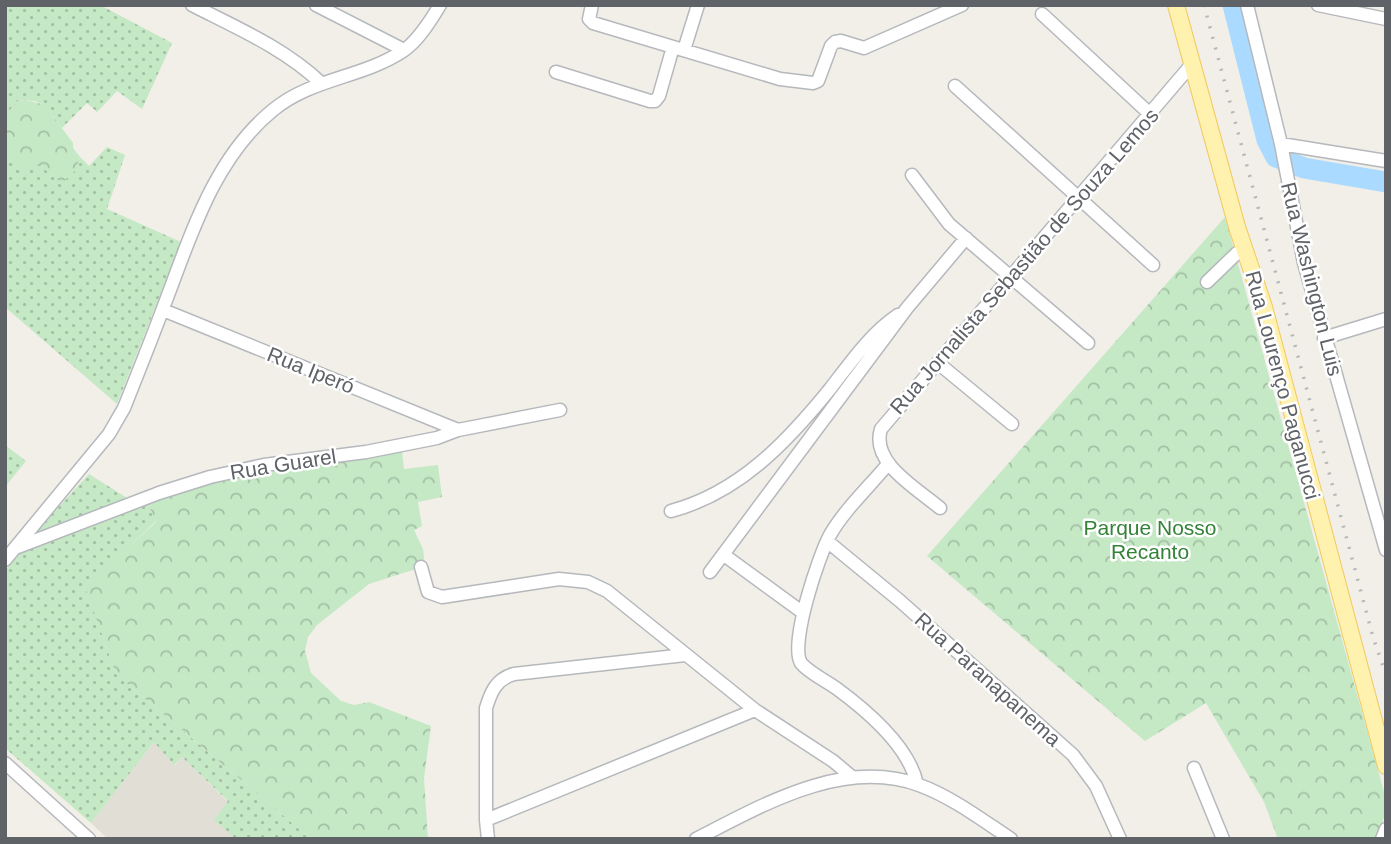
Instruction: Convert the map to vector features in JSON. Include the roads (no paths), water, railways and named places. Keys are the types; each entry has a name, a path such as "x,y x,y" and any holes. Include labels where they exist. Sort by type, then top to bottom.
{"main road":[{"name":"Rua Lourenço Paganucci","path":"1176,5 1264,307 1386,766"}],"street":[{"path":"192,5 286,54 321,83"},
{"path":"316,5 404,50"},
{"path":"5,560 109,434 124,408 193,232 226,163 243,141 274,109 299,92 358,73 404,50 440,5"},
{"path":"592,5 589,19 593,23 780,79 813,83 822,76 831,46 835,42 841,41 864,48 962,5"},
{"path":"556,72 655,101 698,5"},
{"name":"Rua Washington Luis","path":"1247,5 1288,177 1304,263 1386,550"},
{"path":"1318,5 1386,19"},
{"path":"1042,14 1150,114"},
{"name":"Rua Jornalista Sebastião de Souza Lemos","path":"888,464 879,446 881,429 1192,64"},
{"path":"955,86 1153,265"},
{"path":"1282,151 1386,161"},
{"path":"912,175 949,223 1088,342"},
{"path":"710,572 907,308 966,238"},
{"path":"1207,282 1245,248"},
{"path":"671,511 712,497 752,471 801,422 873,335 907,308"},
{"name":"Rua Iperó","path":"163,310 458,430"},
{"path":"1324,338 1386,319"},
{"path":"938,363 1012,424"},
{"name":"Rua Guarel","path":"14,549 159,493 210,477 264,465 413,443 458,430 560,410"},
{"path":"917,784 911,766 883,728 863,709 800,662 798,650 803,611 827,541 888,464 940,508"},
{"name":"Rua Paranapanema","path":"827,541 900,601 1073,755 1096,786 1120,839"},
{"path":"724,555 803,611"},
{"path":"421,568 428,592 442,597 559,579 588,582 618,598 755,710 833,761 852,778"},
{"path":"488,839 486,709 490,692 497,683 514,674 685,655"},
{"path":"486,820 755,710"},
{"path":"5,763 89,839"},
{"path":"1194,768 1223,839"},
{"path":"696,839 754,810 830,782 852,778 895,779 917,784 964,808 1011,839"},
{"path":"1382,839 1386,829"}],"waterway":[{"path":"1233,5 1267,140 1276,157 1304,168 1386,182"}],"railway":[{"path":"1204,5 1373,637 1386,675"}],"park label":[{"name":"Parque Nosso Recanto","path":"1150,539"}]}
